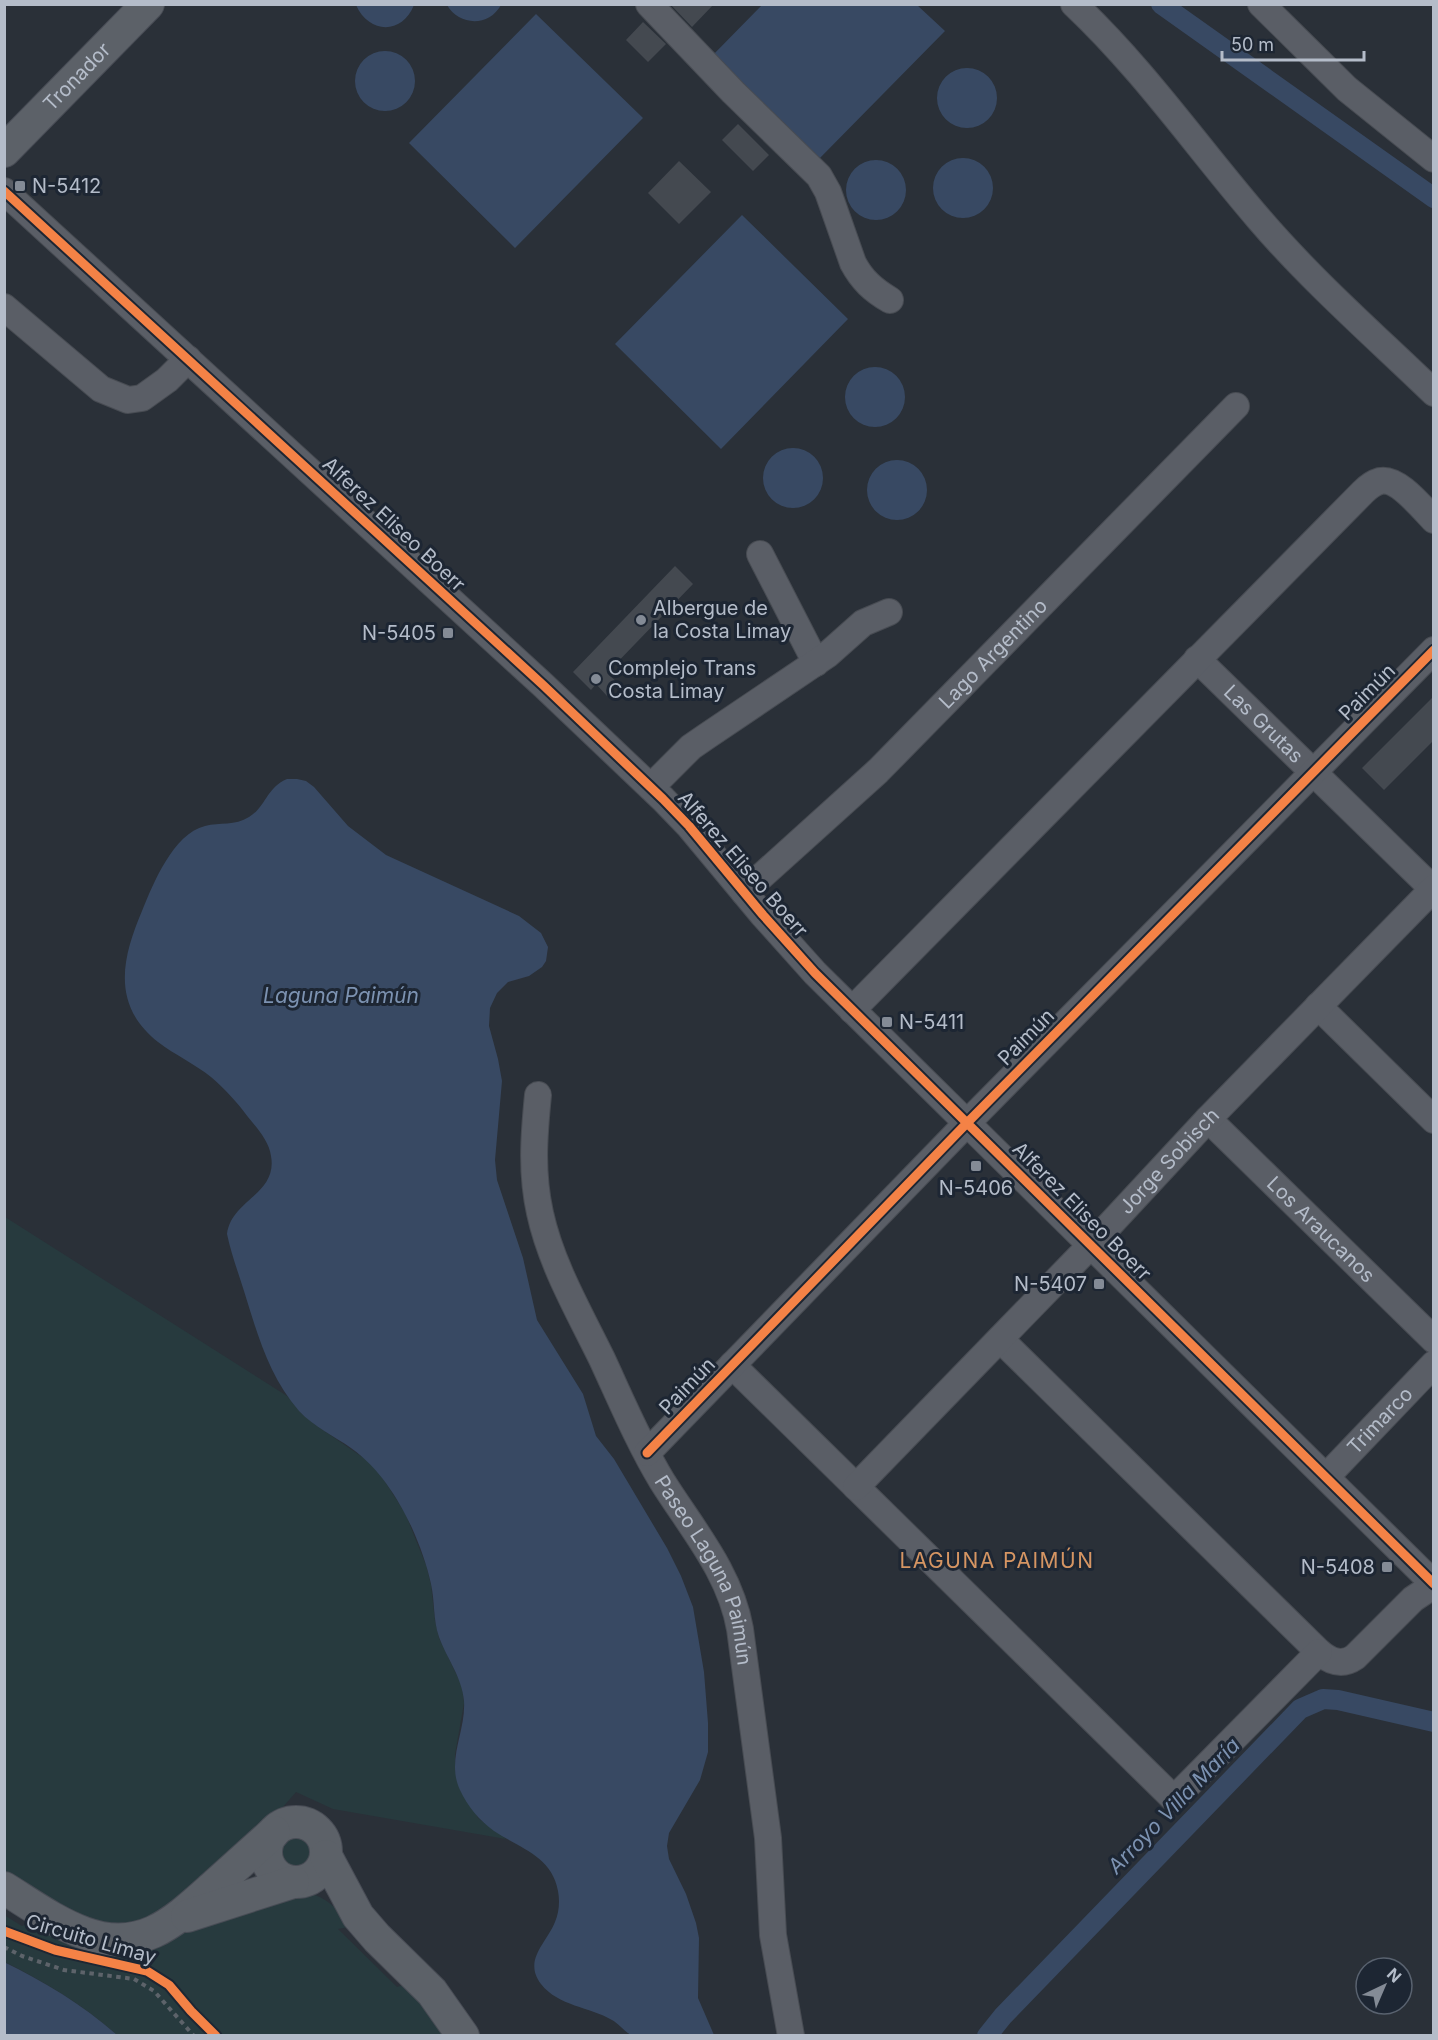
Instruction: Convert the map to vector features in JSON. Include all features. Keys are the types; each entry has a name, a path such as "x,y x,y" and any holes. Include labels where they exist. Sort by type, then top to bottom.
{"main road":[{"name":"Tronador","path":"4,151 148,4"},
{"path":"4,1888 84,1933 106,1939 127,1940 152,1934 178,1919 309,1872 322,1838 309,1825 291,1823 282,1826 178,1919"},
{"path":"274,1832 266,1849 267,1858 276,1874 284,1880 309,1872"},
{"path":"309,1872 340,1895 377,1938 432,1992 463,2036"}],"street":[{"path":"649,4 819,176 828,192 858,272 874,291 890,300"},
{"path":"1074,4 1146,80 1260,221 1434,393"},
{"path":"1261,4 1347,89 1434,159"},
{"name":"Alferez Eliseo Boerr","path":"4,191 543,684 651,788 689,826 793,950 852,1010 1434,1584"},
{"path":"4,307 101,390 128,400 142,398 167,380 188,359"},
{"name":"Lago Argentino","path":"744,892 878,771 1236,406"},
{"path":"852,1010 1372,484 1382,480 1393,483 1434,520"},
{"path":"760,554 816,663"},
{"path":"651,788 699,741 816,663 838,647 863,623 889,612"},
{"name":"Paimún","path":"647,1453 967,1123 1434,650"},
{"name":"Las Grutas","path":"1197,659 1433,889"},
{"name":"Jorge Sobisch","path":"856,1487 1091,1245 1208,1119 1433,889"},
{"path":"1318,1006 1434,1120"},
{"name":"Paseo Laguna Paimún","path":"538,1095 534,1163 537,1196 544,1230 558,1268 647,1453 718,1568 734,1603 740,1629 768,1839 773,1935 791,2036"},
{"name":"Los Araucanos","path":"1208,1119 1434,1340"},
{"path":"1000,1339 1330,1658 1348,1661 1355,1657 1413,1599 1434,1584"},
{"name":"Trimarco","path":"1326,1477 1434,1364"},
{"path":"732,1365 1174,1799 1330,1658"}],"path":[{"path":"4,1947 22,1956 64,1970 120,1976 139,1981 164,2001 194,2036"}],"green space":[{"path":"5,1217 287,1396 301,1413 368,1461 382,1477 405,1513 426,1565 439,1638 462,1686 464,1703 455,1754 455,1771 478,1818 506,1839 333,1809 296,1792 263,1830 167,1917 109,1931 5,1877"},
{"path":"296,1831 304,1832 311,1837 316,1844 316,1860 311,1867 304,1872 296,1873 288,1872 281,1867 276,1860 275,1852 276,1844 281,1837 288,1832"},
{"path":"296,1892 322,1898 335,1907 354,1926 338,1929 397,1987 413,1982 452,2035 117,2035 63,1995 5,1962 4,1915 22,1926 37,1919 161,1939"}],"water":[{"path":"356,5 414,5 402,22 385,27 377,26 369,21"},
{"path":"447,5 501,5 489,17 474,21 459,17"},
{"path":"762,5 917,5 945,31 817,161 711,57"},
{"path":"536,14 643,118 515,248 409,143"},
{"path":"385,51 402,56 410,64 415,81 410,98 402,106 385,111 368,106 360,98 355,81 360,64 368,56"},
{"path":"967,68 984,73 992,81 997,98 992,115 984,123 967,128 950,123 942,115 937,98 942,81 950,73"},
{"path":"963,158 980,163 988,171 993,188 988,205 980,213 963,218 946,213 938,205 933,188 938,171 946,163"},
{"path":"876,160 893,165 901,173 906,190 901,207 893,215 876,220 859,215 851,207 846,190 851,173 859,165"},
{"path":"742,215 848,319 721,449 615,344"},
{"path":"875,367 892,372 900,380 905,397 900,414 892,422 875,427 858,422 850,414 845,397 850,380 858,372"},
{"path":"793,448 810,453 818,461 823,478 818,495 810,503 793,508 776,503 768,495 763,478 768,461 776,453"},
{"path":"897,460 914,465 922,473 927,490 922,507 914,515 897,520 880,515 872,507 867,490 872,473 880,465"},
{"name":"Laguna Paimún","path":"287,779 306,781 314,787 348,826 386,855 519,916 541,933 548,947 546,961 542,967 529,976 508,982 497,993 490,1008 489,1026 502,1081 495,1160 497,1180 523,1258 537,1320 583,1394 596,1436 614,1459 667,1548 693,1607 704,1672 708,1752 700,1780 669,1833 667,1846 669,1859 686,1894 696,1923 699,1938 698,1998 714,2035 633,2036 612,2020 556,1997 541,1984 534,1967 538,1952 557,1915 559,1903 555,1879 542,1861 479,1818 470,1808 460,1790 455,1768 464,1712 463,1692 439,1637 429,1577 415,1535 407,1517 379,1474 351,1448 311,1422 289,1398 265,1354 254,1323 227,1234 230,1222 268,1179 271,1156 268,1145 221,1086 205,1072 158,1042 143,1028 133,1013 127,997 125,980 129,946 158,874 174,849 183,839 205,826 238,822 249,817 255,813 275,787"},
{"path":"4,1962 63,1995 117,2035 5,2035"}],"building":[{"path":"670,4 714,4 692,27"},
{"path":"643,22 666,44 648,62 626,40"},
{"path":"738,124 769,155 753,171 722,140"},
{"path":"679,161 711,192 679,224 648,193"},
{"name":"Albergue de la Costa Limay","path":"675,566 693,584 607,673 619,684 607,696 596,684 591,690 573,672"},
{"path":"1434,696 1434,740 1384,790 1362,768"}],"waterway":[{"name":"Arroyo Villa María","path":"1161,4 1434,198"},
{"name":"Arroyo Villa María","path":"987,2036 1003,2016 1300,1709 1323,1699 1338,1700 1434,1722"}],"cycle path":[{"path":"4,191 543,685 663,799 689,826 815,973 1434,1584"},
{"path":"647,1453 967,1123 1434,650"},
{"name":"Circuito Limay","path":"4,1931 55,1950 147,1971 169,1985 216,2036"}],"place":[{"name":"N-5412","path":"20,186"},
{"name":"Albergue de la Costa Limay","path":"641,620"},
{"name":"N-5405","path":"448,633"},
{"name":"Complejo Trans Costa Limay","path":"596,679"},
{"name":"N-5411","path":"887,1022"},
{"name":"N-5406","path":"976,1166"},
{"name":"N-5407","path":"1099,1284"},
{"name":"N-5408","path":"1387,1567"}],"district":[{"name":"LAGUNA PAIMÚN","path":"997,1561"}]}
